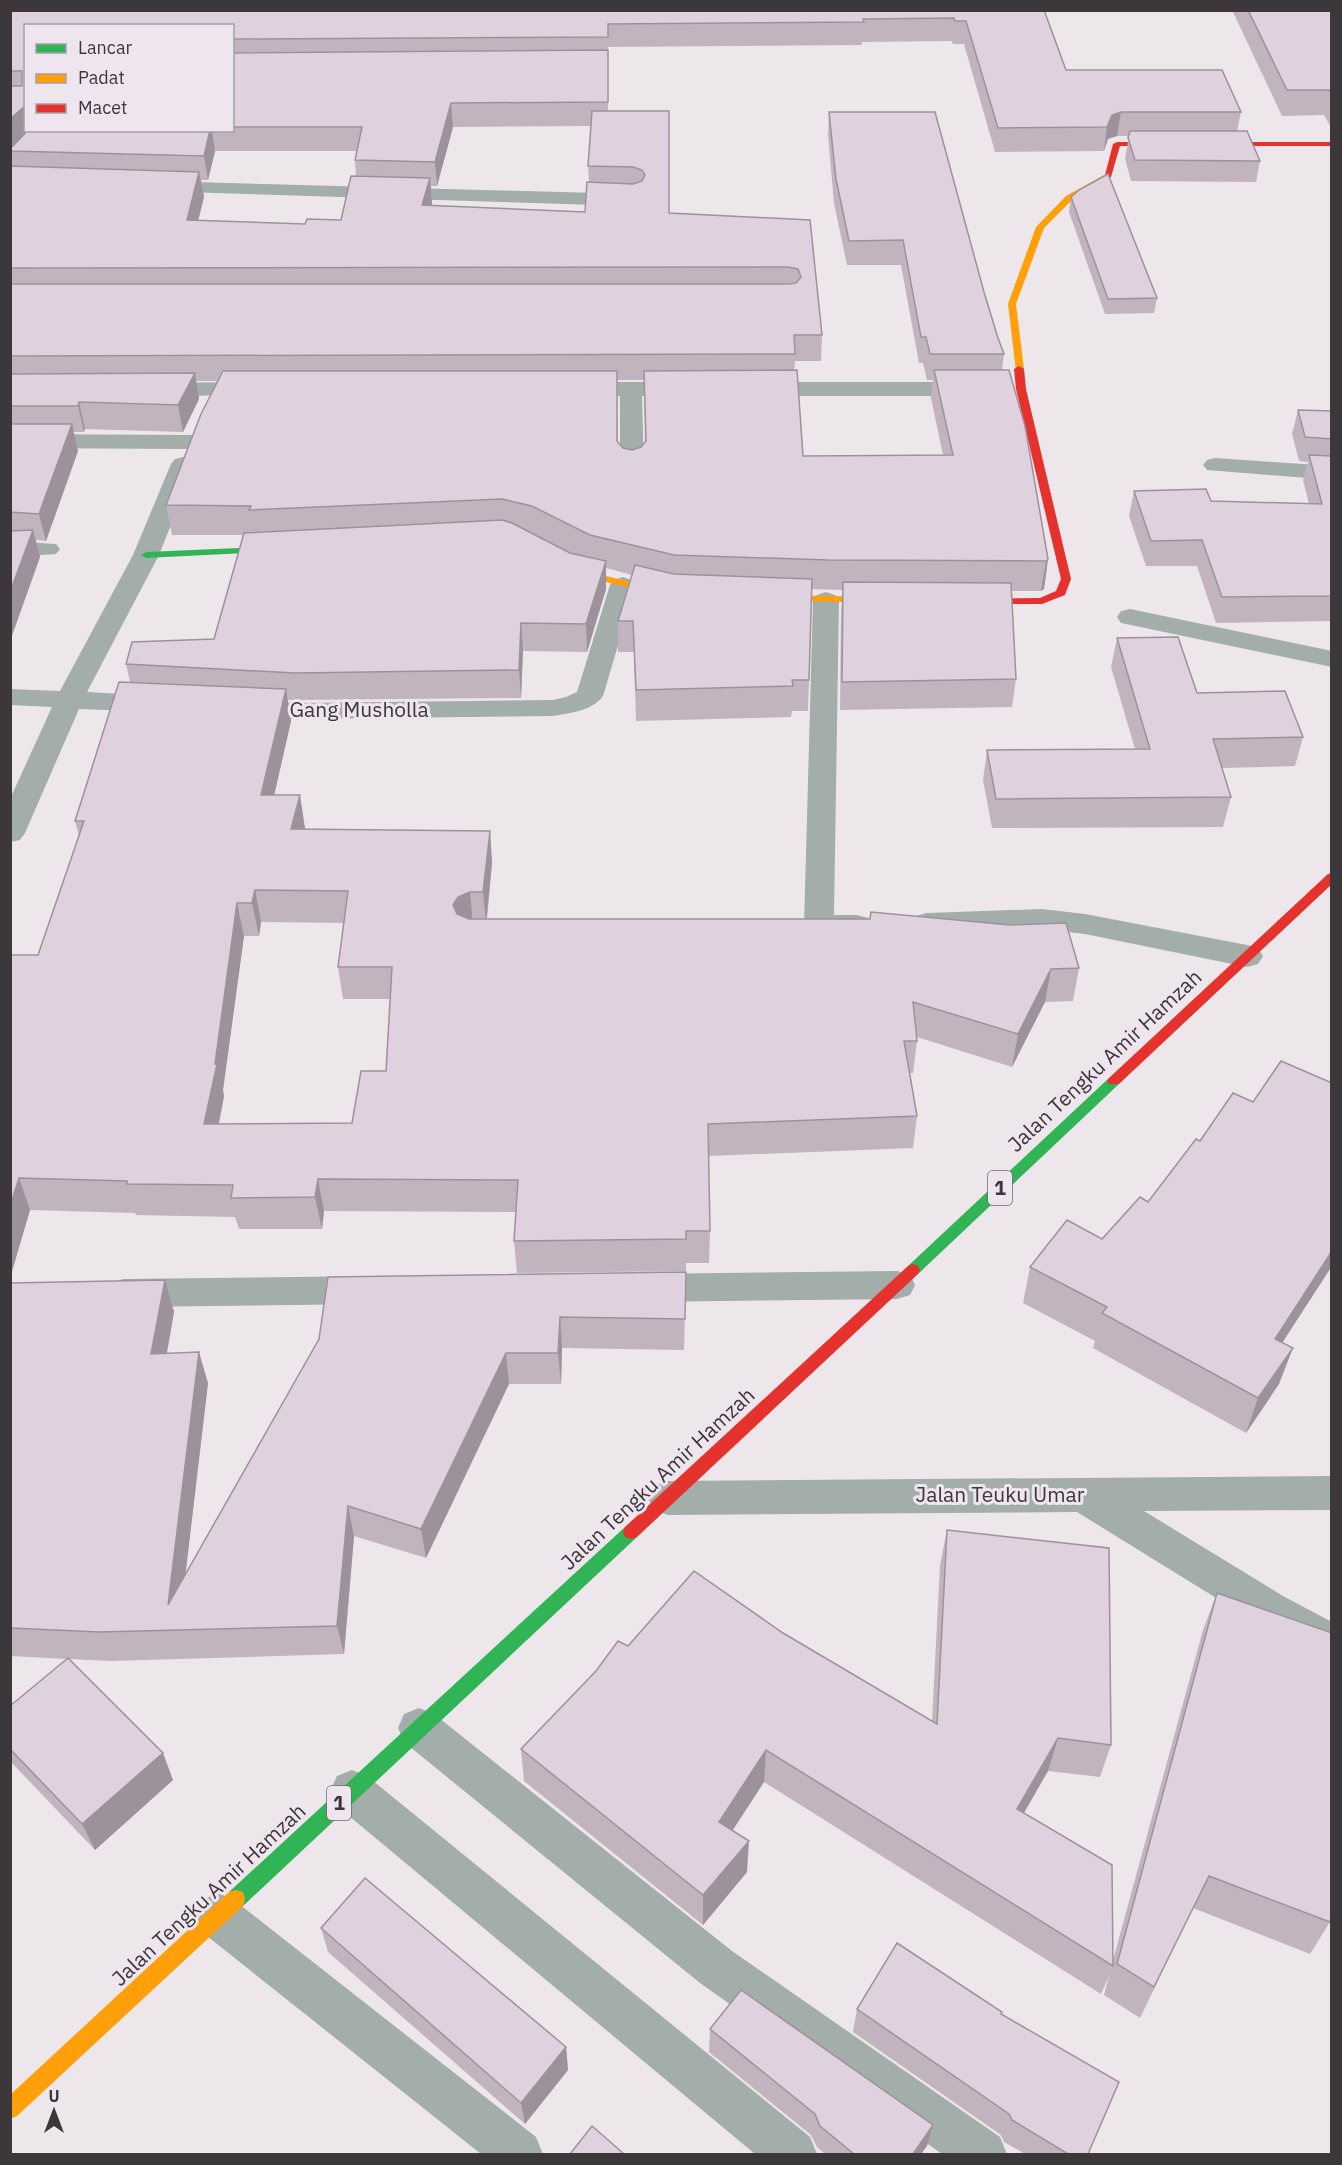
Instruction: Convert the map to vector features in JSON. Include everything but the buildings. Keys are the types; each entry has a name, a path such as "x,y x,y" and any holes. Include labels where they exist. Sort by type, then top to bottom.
{"street":[{"path":"958,601 1042,601 1054,597 1064,587 1066,579 1021,389 1012,304 1040,227 1069,198 1109,176 1117,144 1332,144"},
{"path":"145,187 633,200"},
{"path":"10,441 206,416 278,389"},
{"path":"548,389 713,389"},
{"path":"631,389 632,470"},
{"path":"737,389 1021,389"},
{"path":"126,390 206,416"},
{"path":"10,833 69,700 146,555 206,416"},
{"path":"1215,465 1332,473"},
{"path":"146,555 302,548"},
{"path":"10,549 47,549"},
{"path":"552,558 581,573 623,585 686,596"},
{"name":"Gang Musholla","path":"218,707 298,711 553,708 574,704 589,696 623,585"},
{"path":"756,598 898,600"},
{"path":"826,600 807,927 1042,919 1085,924 1247,956"},
{"path":"1130,617 1332,659"},
{"path":"10,697 184,706"},
{"name":"Jalan Tengku Amir Hamzah","path":"10,2109 897,1285 1332,877"},
{"path":"609,1288 897,1285"},
{"path":"94,1293 406,1290"},
{"name":"Jalan Teuku Umar","path":"668,1498 1332,1493"},
{"path":"1083,1495 1269,1610 1332,1643"},
{"path":"419,1728 716,1967 983,2154"},
{"path":"352,1791 792,2154"},
{"path":"218,1916 519,2154"}],"traffic: fast":[{"path":"146,555 282,549"},
{"path":"913,1270 1114,1081"},
{"path":"236,1899 631,1532"}],"traffic: slow":[{"path":"1019,369 1012,304 1040,227 1069,198 1107,177"},
{"path":"565,565 581,573 673,595"},
{"path":"767,598 886,600"},
{"path":"10,2109 236,1899"}],"traffic: jam":[{"path":"1107,177 1117,144 1332,144"},
{"path":"968,601 1042,601 1061,593 1066,579 1021,389 1019,369"},
{"path":"1114,1081 1332,877"},
{"path":"631,1532 913,1270"}]}
